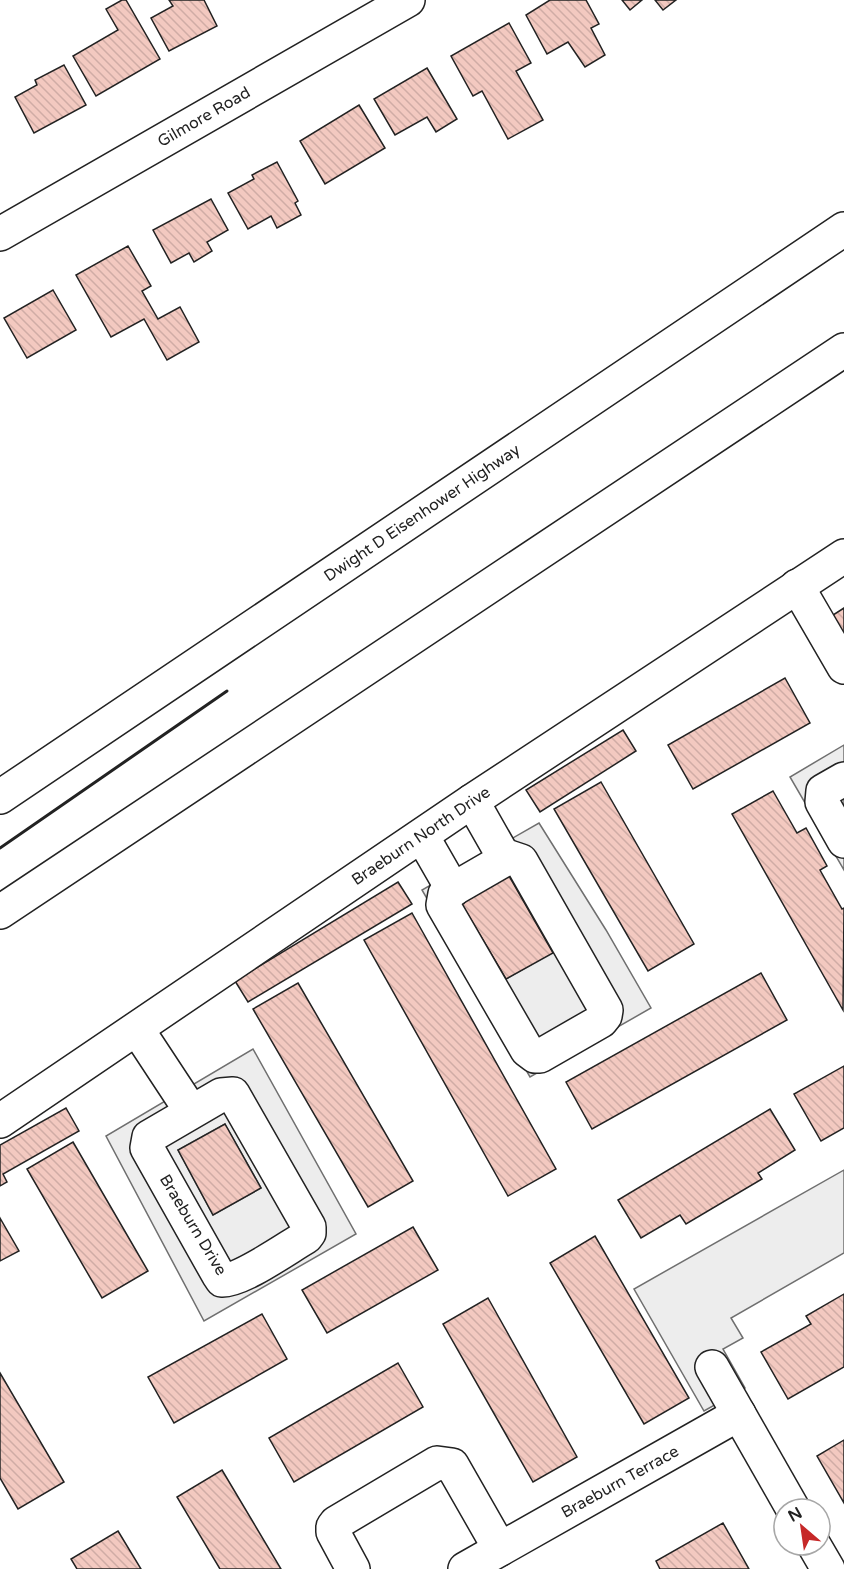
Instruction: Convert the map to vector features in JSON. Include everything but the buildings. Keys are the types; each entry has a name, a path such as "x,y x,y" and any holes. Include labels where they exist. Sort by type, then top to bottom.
{"main road":[{"name":"Gilmore Road","path":"0,234 408,0"},
{"name":"Dwight D Eisenhower Highway","path":"0,797 844,229"},
{"path":"0,912 844,350"},
{"name":"Braeburn North Drive","path":"0,1121 472,801 844,556"},
{"path":"797,586 844,668"},
{"path":"0,777 168,685"},
{"path":"844,779 823,791 822,802 844,841"},
{"path":"472,801 505,859"},
{"path":"422,836 453,890"},
{"path":"509,856 520,861 605,1005 605,1016 601,1021 540,1056 530,1053 443,905 445,894 453,890 509,856"},
{"path":"137,1029 191,1111"},
{"name":"Braeburn Drive","path":"233,1094 309,1227 306,1237 231,1280 222,1280 218,1274 147,1148 149,1137 191,1111 221,1095 233,1094"},
{"path":"712,1367 786,1497"},
{"name":"Braeburn Terrace","path":"465,1569 740,1414"},
{"path":"353,1569 333,1532 336,1523 437,1463 452,1465 500,1549"}],"shaded area":[{"path":"844,745 844,870 790,777"},
{"path":"539,823 606,930 651,1008 530,1077 422,890","holes":["509,876 553,952 506,979 461,903"]},
{"path":"253,1049 356,1234 204,1321 106,1136","holes":["225,1124 261,1188 213,1215 178,1150"]},
{"path":"844,1170 844,1253 731,1318 743,1338 723,1349 745,1388 704,1411 634,1289"}],"wall":[{"path":"0,848 227,691"}]}
